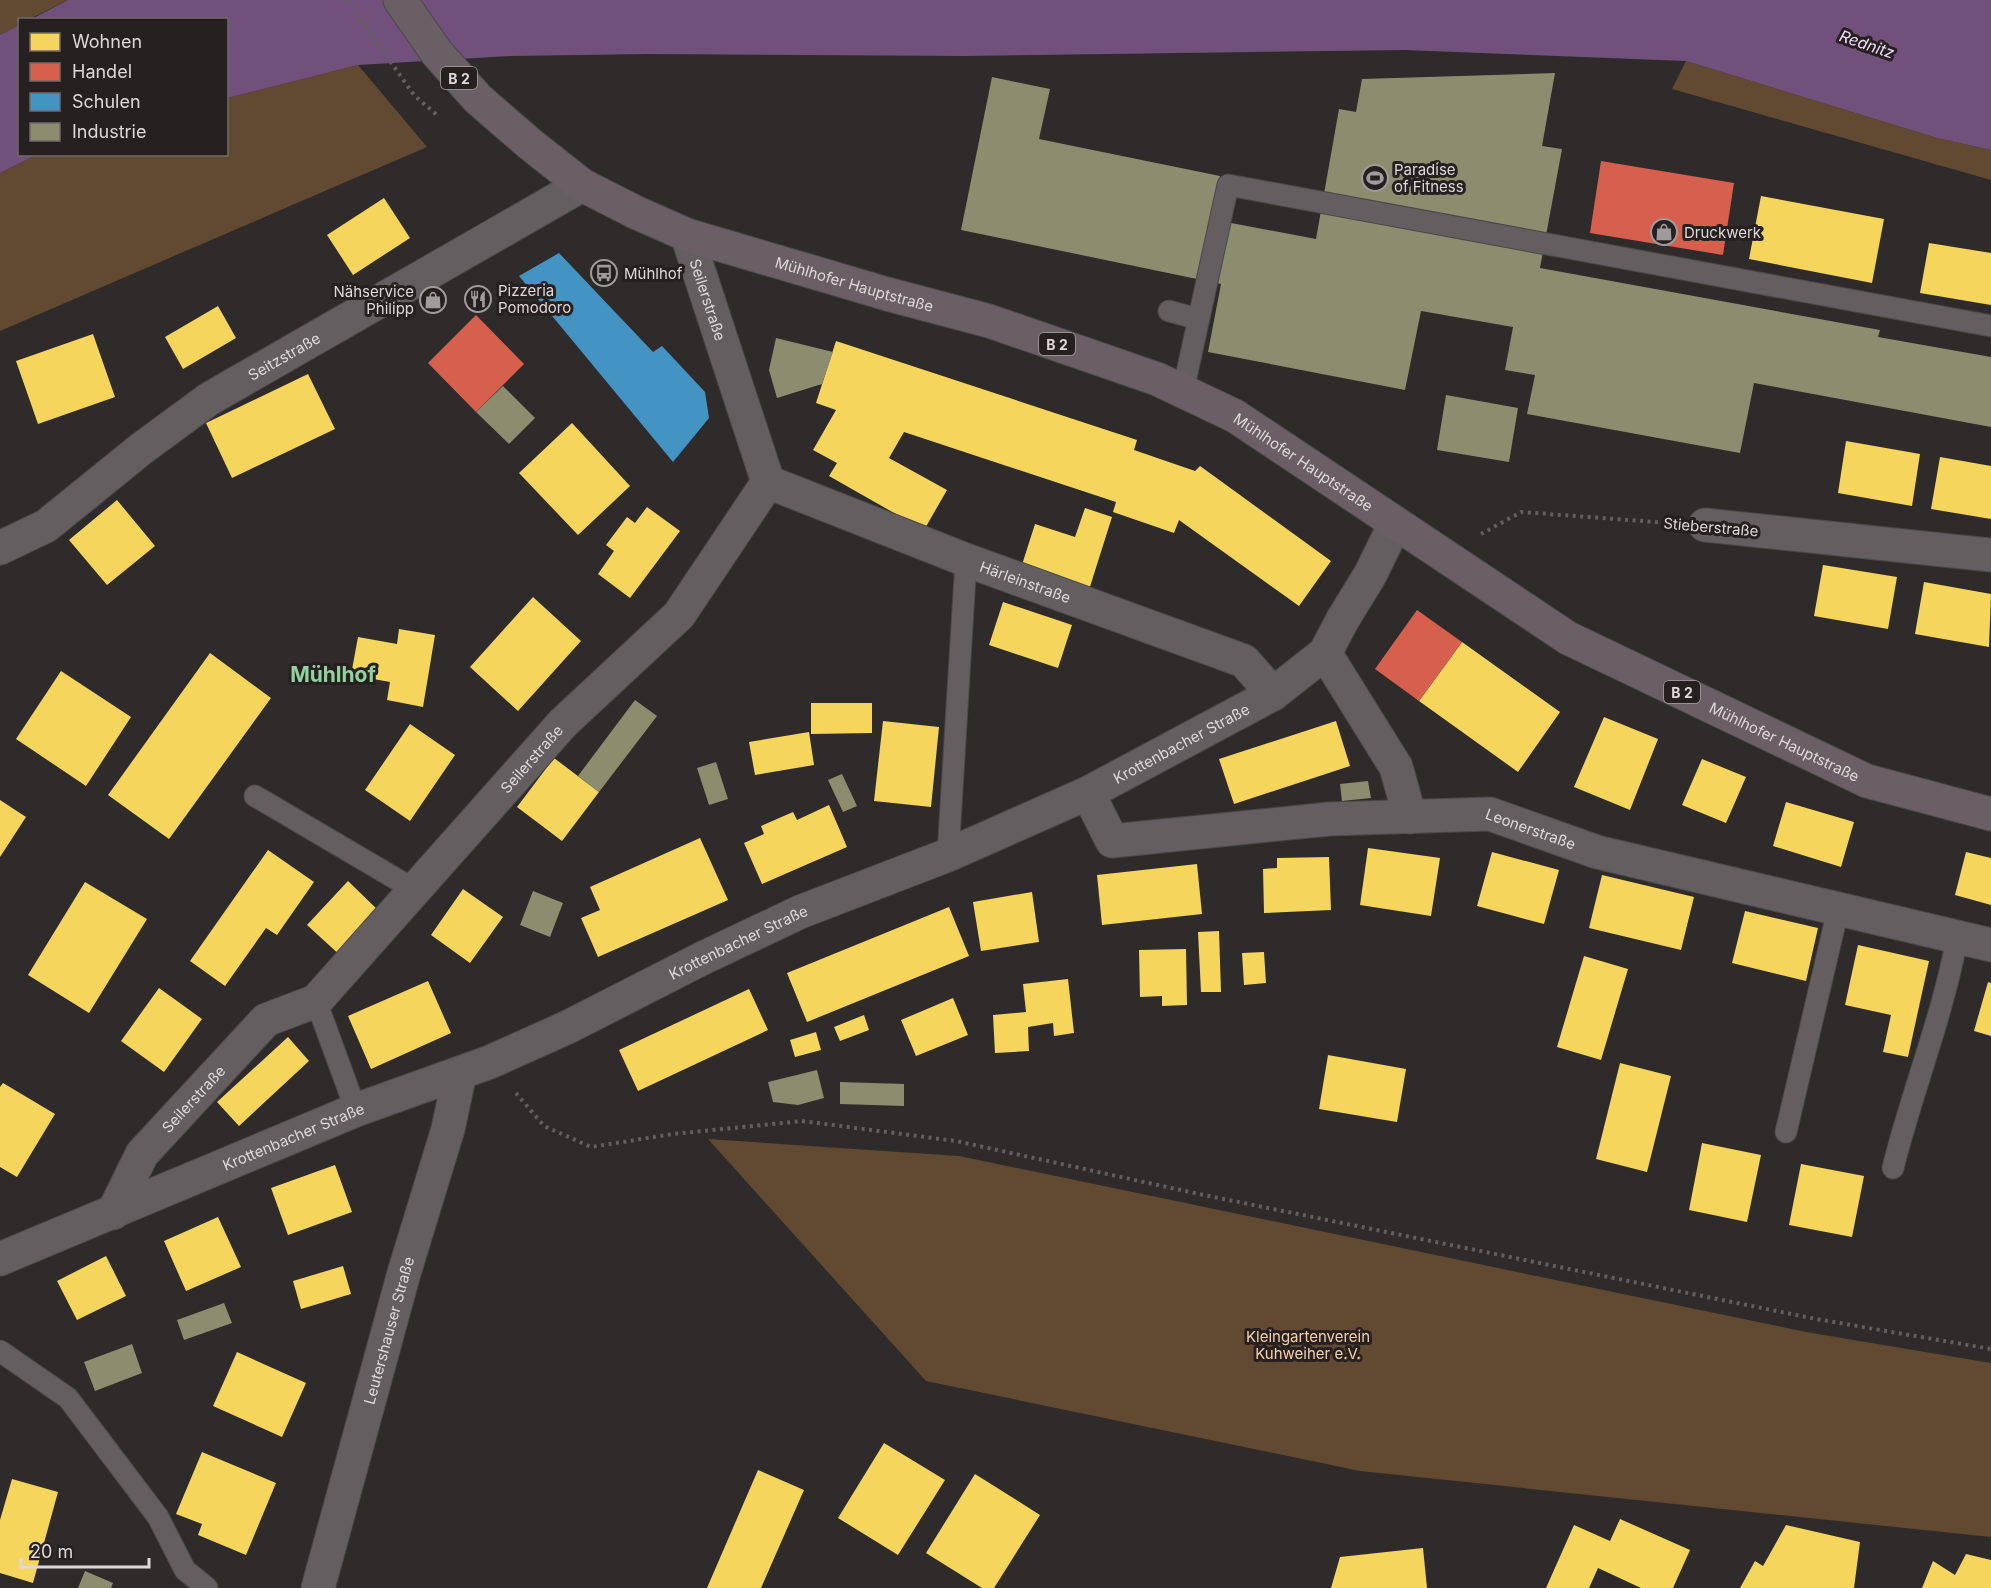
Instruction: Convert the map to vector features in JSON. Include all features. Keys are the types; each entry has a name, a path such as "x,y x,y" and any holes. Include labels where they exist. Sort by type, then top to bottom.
{"main road":[{"name":"B 2","path":"400,0 437,54 478,99 530,144 582,184"},
{"name":"Mühlhofer Hauptstraße","path":"582,184 634,212 687,235 887,294 989,321 1146,375 1235,416 1568,638 1867,781 1991,814"}],"street":[{"name":"Seitzstraße","path":"0,548 46,526 141,449 209,399 582,184"},
{"name":"Seilerstraße","path":"113,1213 142,1154 266,1020 316,1001 563,723 679,615 768,482 687,235"},
{"name":"Härleinstraße","path":"768,482 966,560 1244,661 1273,694"},
{"name":"Krottenbacher Straße","path":"0,1259 356,1110 490,1062 568,1028 701,959 800,912 948,855 1088,793 1273,694 1325,653 1370,575 1395,524"},
{"name":"Stieberstraße","path":"1706,525 1991,555"},
{"path":"1325,653 1396,767 1410,817"},
{"name":"Leonerstraße","path":"1088,793 1112,841 1329,819 1490,814 1597,852 1991,945"},
{"name":"Leutershauser Straße","path":"318,1588 404,1273 448,1129 460,1073"}],"lane":[{"path":"1183,392 1228,185 1991,326"},
{"path":"1169,311 1198,319"},
{"path":"948,855 966,560"},
{"path":"255,796 415,890"},
{"path":"1786,1132 1838,910"},
{"path":"1893,1168 1903,1126 1951,970 1957,938"},
{"path":"316,1001 356,1110"},
{"path":"0,1351 68,1398 158,1517 185,1570 207,1588"}],"path":[{"name":"Stieberstraße","path":"1442,555 1521,512 1706,525"},
{"path":"490,1062 544,1126 591,1147 673,1134 802,1121 956,1141 1198,1194 1793,1314 1991,1349"}],"green space":[{"path":"0,0 68,0 32,18 18,18 18,26 0,35"},
{"path":"1686,61 1937,138 1991,150 1991,180 1672,89"},
{"path":"358,65 427,147 0,331 0,173 34,156 228,156 228,98"},
{"name":"Kleingartenverein Kuhweiher e.V.","path":"708,1139 959,1156 1806,1332 1991,1363 1991,1537 1360,1471 926,1381"}],"water":[{"name":"Rednitz","path":"68,0 1991,0 1991,150 1937,138 1686,61 1404,50 965,56 647,54 512,56 358,65 228,98 228,18 34,18"},
{"path":"18,26 18,156 34,156 0,173 0,35"}],"building: Wohnen":[{"path":"1761,196 1884,219 1872,283 1749,259"},
{"path":"384,198 410,238 353,275 327,235"},
{"path":"1929,243 1991,253 1991,305 1920,293"},
{"path":"218,306 236,338 183,369 165,337"},
{"path":"93,334 115,397 38,424 16,361"},
{"path":"836,341 1137,440 1134,450 1195,471 1200,466 1331,561 1299,606 1179,520 1174,533 1113,512 1116,502 904,432 889,458 947,490 924,530 829,476 837,463 813,450 836,410 816,403"},
{"path":"308,374 335,429 232,478 206,423"},
{"path":"572,423 630,486 578,535 519,473"},
{"path":"1846,441 1920,454 1912,506 1838,493"},
{"path":"1940,457 1991,466 1991,519 1931,509"},
{"path":"117,500 155,546 107,585 69,540"},
{"path":"647,507 680,531 630,598 598,574 614,551 606,545 627,517 635,523"},
{"path":"1085,508 1112,517 1088,593 1020,571 1035,524 1075,537"},
{"path":"1823,565 1897,577 1888,629 1814,616"},
{"path":"1924,582 1991,594 1989,647 1915,634"},
{"path":"533,597 581,641 518,711 470,667"},
{"path":"1003,602 1072,625 1058,668 989,645"},
{"path":"399,629 435,635 423,707 387,700 390,682 351,675 358,637 397,644"},
{"path":"1462,642 1560,712 1518,772 1419,701"},
{"path":"210,653 271,698 169,839 108,795"},
{"path":"61,671 131,717 86,786 16,739"},
{"path":"811,703 872,703 872,733 811,734"},
{"path":"1604,717 1658,739 1630,810 1574,787"},
{"path":"883,721 939,727 931,807 874,801"},
{"path":"1336,721 1350,766 1234,804 1219,759"},
{"path":"410,724 455,755 410,821 365,790"},
{"path":"809,732 814,765 755,775 749,742"},
{"path":"554,758 599,792 562,841 517,807"},
{"path":"1702,759 1746,777 1726,823 1682,805"},
{"path":"0,800 26,817 0,857"},
{"path":"1786,802 1854,822 1841,867 1773,846"},
{"path":"829,805 847,847 762,884 744,843 764,834 761,826 793,812 797,820"},
{"path":"700,838 728,900 598,957 581,918 600,910 590,887"},
{"path":"1368,848 1440,858 1431,916 1360,905"},
{"path":"268,850 314,882 277,935 266,928 225,986 190,961"},
{"path":"1492,852 1559,870 1544,924 1477,906"},
{"path":"1966,852 1991,858 1991,905 1955,895"},
{"path":"1329,857 1331,910 1264,913 1263,869 1277,868 1277,858"},
{"path":"1197,864 1202,914 1102,925 1097,875"},
{"path":"1602,875 1694,897 1681,950 1589,928"},
{"path":"348,881 383,915 342,957 307,925"},
{"path":"85,882 147,919 89,1013 28,975"},
{"path":"463,889 503,917 470,963 431,935"},
{"path":"1032,892 1039,942 981,951 973,902"},
{"path":"949,907 969,956 807,1022 787,973"},
{"path":"1745,911 1818,928 1806,981 1732,963"},
{"path":"1219,931 1221,992 1201,992 1198,932"},
{"path":"1858,945 1929,961 1908,1057 1883,1052 1891,1015 1845,1005"},
{"path":"1186,949 1187,1005 1162,1006 1162,996 1140,997 1139,950"},
{"path":"1264,952 1266,983 1244,985 1242,953"},
{"path":"1584,956 1628,969 1601,1060 1557,1047"},
{"path":"1068,979 1074,1033 1054,1036 1053,1023 1028,1027 1029,1051 995,1053 993,1015 1026,1012 1023,984"},
{"path":"428,981 451,1033 371,1069 348,1016"},
{"path":"1988,982 1991,983 1991,1036 1974,1031"},
{"path":"159,988 202,1019 164,1072 121,1041"},
{"path":"749,989 768,1030 638,1091 619,1050"},
{"path":"953,998 968,1035 916,1056 901,1020"},
{"path":"864,1015 869,1030 840,1041 834,1027"},
{"path":"816,1032 821,1050 795,1057 790,1040"},
{"path":"288,1037 309,1061 239,1126 217,1102"},
{"path":"1328,1055 1406,1069 1397,1122 1319,1109"},
{"path":"1620,1063 1671,1076 1647,1172 1596,1159"},
{"path":"3,1083 55,1114 17,1177 0,1167 0,1087"},
{"path":"1702,1143 1761,1155 1747,1222 1689,1210"},
{"path":"1801,1164 1864,1176 1852,1237 1789,1225"},
{"path":"335,1165 352,1212 288,1235 271,1188"},
{"path":"218,1217 241,1267 186,1291 164,1241"},
{"path":"106,1256 126,1296 77,1320 57,1281"},
{"path":"343,1266 351,1294 301,1309 293,1281"},
{"path":"237,1352 306,1383 282,1437 213,1406"},
{"path":"884,1443 945,1480 898,1555 838,1518"},
{"path":"202,1452 276,1483 246,1555 198,1535 202,1524 176,1514"},
{"path":"758,1470 804,1490 761,1588 707,1588"},
{"path":"975,1474 1040,1515 994,1588 982,1588 926,1553"},
{"path":"12,1479 58,1492 33,1583 0,1573 0,1520"},
{"path":"1620,1519 1690,1550 1673,1588 1641,1588 1598,1568 1589,1588 1546,1588 1574,1525 1610,1541"},
{"path":"1786,1525 1860,1542 1854,1588 1740,1588 1755,1561 1763,1566"},
{"path":"1423,1548 1427,1588 1331,1588 1340,1557"},
{"path":"1966,1554 1991,1560 1991,1588 1922,1588 1933,1561 1955,1575"}],"building: Handel":[{"path":"1601,161 1734,183 1723,255 1590,233"},
{"path":"476,315 524,364 476,412 428,363"},
{"path":"1417,610 1462,642 1419,701 1375,669"}],"building: Schulen":[{"path":"559,253 653,352 662,346 705,392 709,418 673,462 519,276"}],"building: Industrie":[{"path":"1555,73 1542,146 1562,149 1540,268 1880,330 1878,337 1991,357 1991,427 1754,383 1740,453 1527,414 1535,375 1505,370 1513,327 1421,311 1405,390 1208,352 1221,284 961,230 992,77 1050,89 1039,139 1220,176 1210,219 1316,239 1339,109 1356,112 1362,79"},
{"path":"776,338 833,352 822,384 777,398 769,370"},
{"path":"503,386 535,418 509,444 476,412"},
{"path":"1446,395 1518,408 1509,462 1437,450"},
{"path":"635,700 657,716 599,792 578,776"},
{"path":"716,762 728,799 709,805 697,768"},
{"path":"842,774 857,806 843,812 828,780"},
{"path":"1368,781 1371,798 1342,801 1340,784"},
{"path":"533,891 563,903 550,937 520,925"},
{"path":"817,1070 824,1098 798,1105 773,1102 768,1082"},
{"path":"840,1082 904,1084 904,1106 840,1104"},
{"path":"224,1303 232,1323 184,1340 177,1320"},
{"path":"132,1344 142,1373 95,1391 84,1362"},
{"path":"85,1571 113,1583 111,1588 78,1588"}],"place":[{"name":"Paradise of Fitness","path":"1375,178"},
{"name":"Druckwerk","path":"1664,232"},
{"name":"Mühlhof","path":"604,273"},
{"name":"Pizzeria Pomodoro","path":"478,299"},
{"name":"Nähservice Philipp","path":"433,300"}],"district":[{"name":"Mühlhof","path":"333,674"}]}
